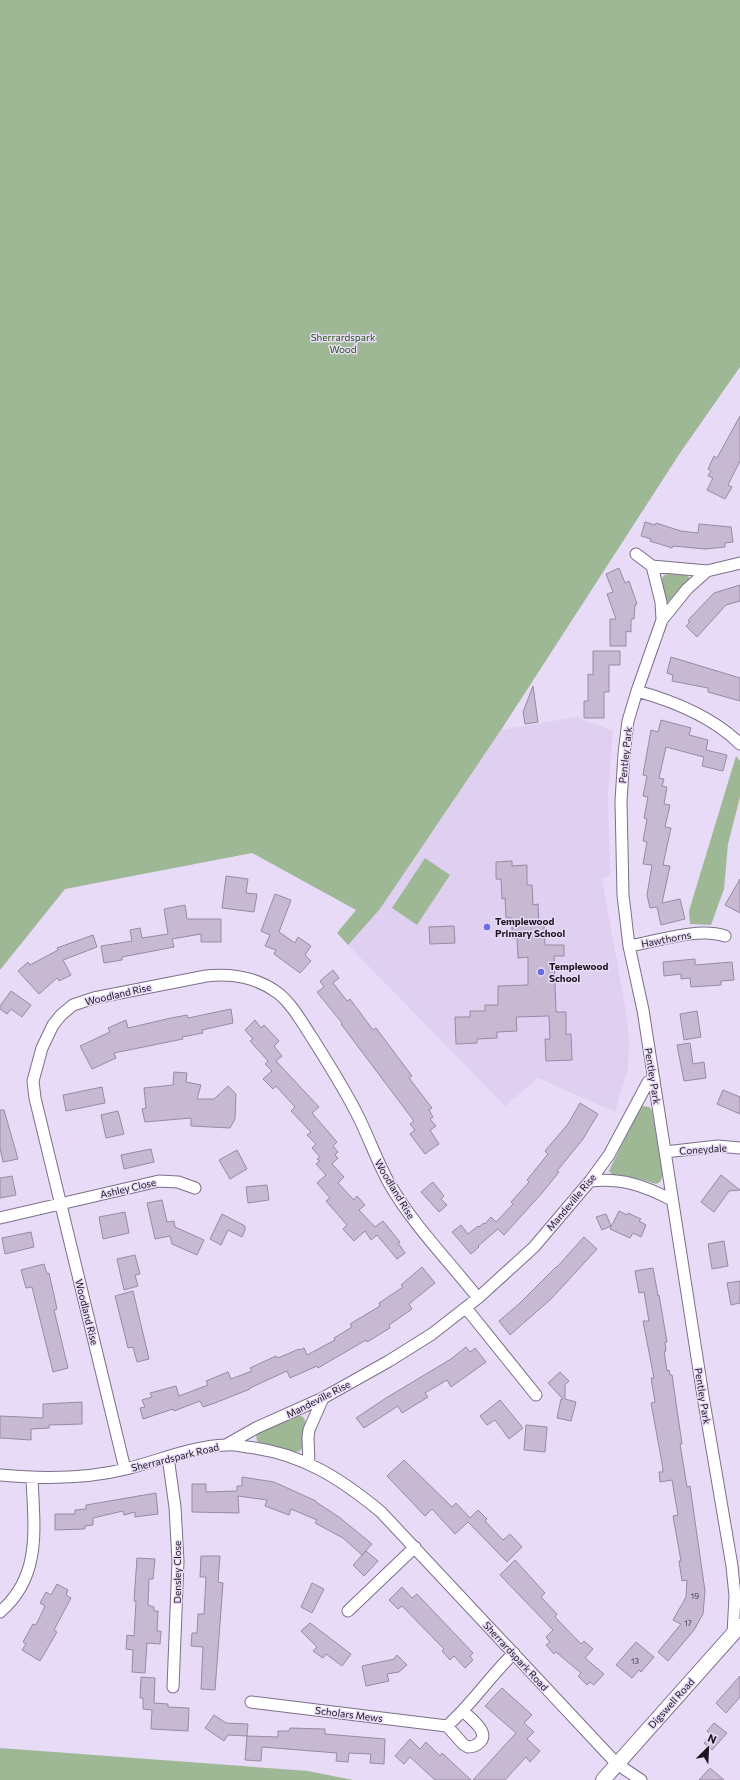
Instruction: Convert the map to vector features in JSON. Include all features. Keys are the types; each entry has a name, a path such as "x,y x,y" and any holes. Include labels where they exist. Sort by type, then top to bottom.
{"street":[{"path":"636,554 652,566 707,571"},
{"name":"Pentley Park","path":"736,1630 736,1568 672,1200 643,1010 630,946 623,895 621,801 628,721 662,620 687,589 707,571 740,563"},
{"path":"652,566 661,602 662,620"},
{"path":"637,691 672,702 705,718 733,737 740,744"},
{"name":"Hawthorns","path":"630,946 655,942 690,933 717,933 725,936"},
{"name":"Woodland Rise","path":"125,1469 35,1098 33,1081 42,1048 53,1025 62,1014 74,1005 94,998 206,976 224,974 242,976 268,987 288,1002 334,1074 360,1120 386,1176 402,1205 478,1298"},
{"name":"Mandeville Rise","path":"226,1445 256,1428 323,1398 426,1338 478,1298 534,1247 590,1181 609,1155 648,1082 654,1079"},
{"name":"Coneydale","path":"665,1152 718,1146 740,1148"},
{"name":"Ashley Close","path":"0,1218 159,1180 178,1182 195,1188"},
{"path":"590,1181 612,1180 635,1184 672,1200"},
{"path":"466,1308 536,1395"},
{"path":"309,1464 309,1430 323,1398"},
{"name":"Sherrardspark Road","path":"0,1475 32,1478 81,1476 125,1469 168,1457 226,1445 272,1450 293,1456 359,1494 381,1512 617,1764 641,1780"},
{"name":"Densley Close","path":"168,1457 175,1507 178,1561 173,1686"},
{"path":"0,1612 19,1592 27,1577 35,1538 32,1478"},
{"path":"348,1611 415,1547"},
{"name":"Digswell Road","path":"603,1780 736,1630"},
{"path":"463,1711 481,1729 483,1734 482,1740 477,1745 468,1747 463,1744 447,1726 463,1711 514,1653"},
{"name":"Scholars Mews","path":"251,1702 447,1726"}],"shaded area":[{"name":"Templewood Primary School","path":"576,717 613,731 608,793 610,876 602,879 626,1012 629,1041 628,1068 615,1112 538,1078 505,1106 348,945 380,909 501,730"}],"green space":[{"name":"Sherrardspark Wood","path":"0,0 740,0 740,367 680,453 501,730 380,909 348,945 337,933 356,910 252,853 65,889 0,970"},
{"path":"685,574 689,577 689,579 667,602 661,580 664,575"},
{"path":"736,756 740,761 740,797 728,844 724,889 711,925 690,924 689,911"},
{"path":"425,858 450,875 417,925 392,908"},
{"path":"642,1106 649,1107 652,1111 663,1175 660,1182 656,1184 640,1179 613,1175 609,1171"},
{"path":"298,1415 303,1417 306,1424 304,1444 300,1451 295,1452 257,1441 256,1434"},
{"path":"0,1748 308,1771 353,1780 0,1780"}],"building":[{"path":"740,416 740,461 728,485 732,487 725,499 707,490 713,478 708,476 711,471 708,469 714,456 717,458"},
{"path":"645,522 655,525 656,523 681,531 698,533 699,524 731,527 733,542 725,543 725,547 705,549 673,546 672,548 650,541 651,539 641,536"},
{"path":"619,568 625,583 629,581 637,604 635,605 634,619 631,619 631,632 626,631 626,646 610,646 610,619 616,619 607,594 613,592 606,574"},
{"path":"740,585 740,601 726,605 697,637 686,626 690,622 688,621 691,617 714,593"},
{"path":"593,651 620,651 620,665 609,665 609,692 604,692 604,718 584,718 584,701 588,701 588,674 593,675"},
{"path":"671,657 740,678 740,701 708,692 708,688 672,681 673,675 667,673"},
{"path":"533,686 538,722 525,724 523,712"},
{"path":"661,720 691,728 689,735 708,740 706,750 727,755 723,771 702,766 704,757 666,747 659,778 664,779 662,786 667,787 664,804 670,805 665,827 671,828 663,865 670,866 662,903 680,899 685,919 661,925 657,907 650,908 647,895 652,865 643,864 647,842 643,841 647,819 644,818 648,797 643,796 647,776 643,775 651,730 658,732"},
{"name":"Templewood School","path":"512,861 512,866 527,865 527,885 532,885 533,905 538,904 539,925 544,924 545,945 564,945 564,956 554,956 556,1012 566,1012 566,1034 571,1034 572,1060 546,1061 545,1039 550,1039 549,1016 516,1017 517,1031 497,1032 497,1038 477,1039 477,1043 456,1044 455,1017 470,1017 470,1011 485,1011 485,1005 498,1005 498,986 528,985 528,957 518,958 517,938 512,938 512,918 506,918 505,898 502,899 501,879 496,879 496,862"},
{"path":"226,876 248,879 246,893 257,894 254,912 222,908"},
{"path":"740,879 740,913 725,905"},
{"path":"275,894 291,900 279,932 295,943 298,937 311,946 305,955 311,961 300,973 274,954 276,950 265,946 270,935 261,931"},
{"path":"185,905 187,919 221,919 221,942 201,942 201,934 172,939 174,947 122,957 122,960 104,963 101,946 132,941 130,930 140,928 142,938 168,934 164,909"},
{"path":"454,926 455,943 430,944 429,927"},
{"path":"93,935 97,947 63,960 71,975 59,981 57,978 39,994 18,971 28,962 30,965 58,950 57,948"},
{"path":"695,959 695,965 732,962 734,980 721,981 721,985 691,987 690,978 681,979 681,974 664,976 663,962"},
{"path":"333,970 339,978 333,983 347,1001 350,999 373,1030 376,1028 412,1076 409,1078 432,1108 429,1110 433,1117 430,1119 436,1126 430,1130 439,1144 425,1154 410,1134 415,1130 410,1124 414,1121 341,1024 342,1023 317,992 324,987 320,981"},
{"path":"11,991 31,1005 22,1017 11,1009 7,1014 0,1009 0,1006"},
{"path":"231,1009 233,1023 202,1030 203,1033 182,1037 183,1039 114,1053 116,1058 92,1069 80,1046 110,1032 108,1028 126,1020 128,1028 187,1015 188,1018"},
{"path":"697,1011 701,1037 684,1040 680,1014"},
{"path":"255,1020 261,1028 264,1025 279,1041 274,1046 282,1056 276,1061 319,1107 312,1113 337,1142 333,1146 338,1152 335,1155 338,1158 332,1164 344,1177 338,1183 354,1200 357,1196 365,1205 359,1210 375,1227 383,1221 400,1242 398,1243 405,1253 397,1259 377,1235 371,1240 365,1231 354,1241 343,1229 347,1225 326,1201 330,1198 317,1183 326,1175 316,1164 320,1161 317,1159 320,1157 312,1148 316,1144 307,1135 311,1132 291,1111 295,1107 276,1086 273,1089 263,1079 272,1071 265,1064 268,1061 250,1041 253,1039 245,1030"},
{"path":"690,1043 693,1064 704,1062 706,1078 684,1081 677,1045"},
{"path":"174,1072 187,1073 186,1082 201,1085 197,1099 214,1099 228,1086 236,1094 235,1119 230,1128 191,1126 191,1118 145,1122 142,1109 146,1108 144,1088 173,1085"},
{"path":"102,1087 105,1103 66,1111 63,1095"},
{"path":"723,1090 740,1097 740,1114 717,1104"},
{"path":"580,1103 598,1114 583,1139 557,1171 559,1172 542,1193 504,1235 498,1229 471,1254 452,1232 461,1225 468,1234 478,1226 479,1227 484,1223 485,1224 491,1217 496,1222 513,1204 511,1202 529,1182 527,1180 548,1154 545,1151 568,1124"},
{"path":"0,1110 4,1110 18,1159 3,1162 0,1148"},
{"path":"118,1111 124,1134 106,1138 101,1115"},
{"path":"151,1149 154,1162 124,1169 121,1155"},
{"path":"237,1150 247,1169 230,1179 219,1160"},
{"path":"721,1175 740,1190 729,1191 714,1212 701,1202"},
{"path":"12,1176 16,1195 0,1198 0,1178"},
{"path":"433,1182 444,1196 441,1199 447,1205 439,1212 421,1192"},
{"path":"267,1185 269,1200 248,1203 246,1187"},
{"path":"162,1200 167,1222 174,1221 175,1227 204,1240 197,1255 172,1244 170,1236 155,1239 147,1203"},
{"path":"619,1211 641,1219 639,1221 646,1225 641,1237 633,1233 630,1238 610,1229"},
{"path":"125,1212 129,1233 103,1239 99,1217"},
{"path":"222,1214 245,1226 245,1230 242,1237 228,1230 221,1245 210,1239"},
{"path":"606,1214 611,1226 602,1230 596,1217"},
{"path":"31,1232 34,1247 5,1254 2,1238"},
{"path":"584,1237 597,1249 551,1299 510,1335 499,1321 557,1267"},
{"path":"724,1241 728,1266 712,1269 708,1244"},
{"path":"135,1255 140,1274 135,1275 138,1286 124,1290 117,1259"},
{"path":"44,1264 47,1274 49,1273 57,1309 54,1310 68,1368 53,1372 32,1287 26,1288 21,1270"},
{"path":"422,1267 435,1283 409,1304 412,1309 389,1325 390,1328 367,1342 366,1340 318,1368 317,1366 290,1378 287,1371 250,1389 203,1407 200,1401 174,1411 173,1409 143,1419 140,1408 145,1407 142,1400 152,1397 150,1393 176,1386 179,1396 208,1385 206,1381 228,1372 231,1379 252,1371 250,1368 276,1356 278,1358 304,1348 307,1355 335,1340 334,1338 352,1327 350,1324 380,1306 379,1303 403,1287 401,1285"},
{"path":"653,1268 667,1342 665,1342 666,1351 664,1351 667,1371 669,1370 670,1375 672,1375 682,1444 680,1444 687,1487 690,1486 705,1591 703,1614 694,1630 668,1661 658,1652 681,1624 673,1620 686,1597 687,1580 682,1581 679,1561 681,1561 673,1516 678,1515 672,1480 660,1482 659,1472 663,1472 662,1463 651,1403 655,1402 651,1378 654,1378 643,1321 649,1321 644,1292 639,1293 635,1271"},
{"path":"740,1281 740,1303 731,1305 727,1283"},
{"path":"133,1291 149,1359 137,1362 133,1347 128,1348 115,1296"},
{"path":"466,1347 470,1352 475,1348 486,1362 451,1387 447,1380 425,1393 428,1397 402,1413 398,1406 364,1428 356,1418 451,1359"},
{"path":"560,1372 569,1381 565,1385 565,1399 576,1402 571,1421 557,1418 561,1399 563,1399 548,1383"},
{"path":"500,1400 523,1428 509,1439 495,1420 487,1425 480,1416"},
{"path":"82,1402 82,1424 49,1425 49,1428 31,1429 31,1440 0,1438 0,1416 43,1418 43,1404"},
{"path":"526,1425 547,1427 545,1452 524,1450"},
{"path":"404,1460 452,1507 456,1503 470,1518 478,1510 487,1519 485,1521 503,1540 510,1534 522,1547 507,1562 468,1522 455,1534 432,1509 425,1516 387,1476"},
{"path":"242,1477 274,1482 316,1501 339,1517 372,1544 362,1555 343,1538 315,1523 317,1520 291,1509 289,1515 265,1506 267,1500 238,1496 239,1513 192,1512 192,1484 206,1484 206,1492 237,1491 237,1486 242,1486"},
{"path":"156,1493 158,1514 135,1517 135,1512 124,1515 123,1511 93,1518 93,1525 85,1526 85,1529 55,1530 55,1514 75,1514 75,1510 86,1509 86,1505"},
{"path":"366,1551 378,1561 364,1576 353,1565"},
{"path":"201,1556 220,1556 218,1582 223,1583 215,1690 201,1689 203,1647 191,1646 192,1633 197,1633 198,1614 204,1614 206,1577 200,1577"},
{"path":"137,1558 155,1559 153,1579 149,1579 148,1605 154,1607 154,1611 158,1611 157,1631 161,1631 160,1644 147,1643 145,1673 132,1672 133,1650 126,1649 127,1635 134,1636 136,1601 134,1601"},
{"path":"515,1560 545,1593 541,1597 557,1614 555,1617 581,1644 584,1641 593,1649 585,1658 604,1674 594,1685 590,1682 587,1685 578,1676 581,1673 556,1652 554,1654 546,1645 550,1642 546,1637 553,1630 500,1575"},
{"path":"312,1583 324,1589 312,1613 301,1607"},
{"path":"57,1584 68,1590 66,1595 71,1598 54,1630 57,1632 40,1661 22,1650 26,1644 23,1642 33,1624 36,1625 45,1606 40,1603 46,1592 51,1595"},
{"path":"402,1587 412,1598 417,1594 473,1653 470,1656 473,1660 465,1668 454,1656 450,1660 442,1651 444,1649 402,1606 398,1609 389,1600"},
{"path":"310,1623 351,1654 342,1666 326,1654 323,1658 313,1651 317,1647 301,1631"},
{"path":"636,1642 654,1657 641,1672 639,1670 632,1678 616,1665"},
{"path":"397,1655 407,1665 399,1672 387,1674 389,1681 366,1686 362,1666 394,1659"},
{"path":"740,1676 740,1697 726,1713 716,1703"},
{"path":"141,1677 155,1678 154,1703 168,1704 168,1707 189,1708 188,1731 151,1729 152,1710 143,1709 143,1698 140,1698"},
{"path":"502,1688 532,1715 524,1723 534,1732 527,1739 540,1751 530,1762 526,1757 505,1780 473,1780 516,1733 485,1706"},
{"path":"214,1715 226,1723 248,1724 247,1736 228,1735 224,1741 205,1728"},
{"path":"714,1723 727,1733 712,1750 704,1743 711,1735 707,1731"},
{"path":"290,1728 325,1729 325,1734 385,1739 384,1764 370,1763 371,1754 349,1753 348,1762 336,1761 337,1753 262,1747 261,1761 245,1760 247,1736 278,1737 278,1731 289,1731"},
{"path":"410,1739 420,1749 426,1742 440,1756 442,1753 471,1780 435,1780 410,1757 404,1764 395,1756"},
{"path":"710,1768 724,1780 699,1780"}],"place":[{"name":"Templewood Primary School","path":"487,927"},
{"name":"Templewood School","path":"541,972"}]}
